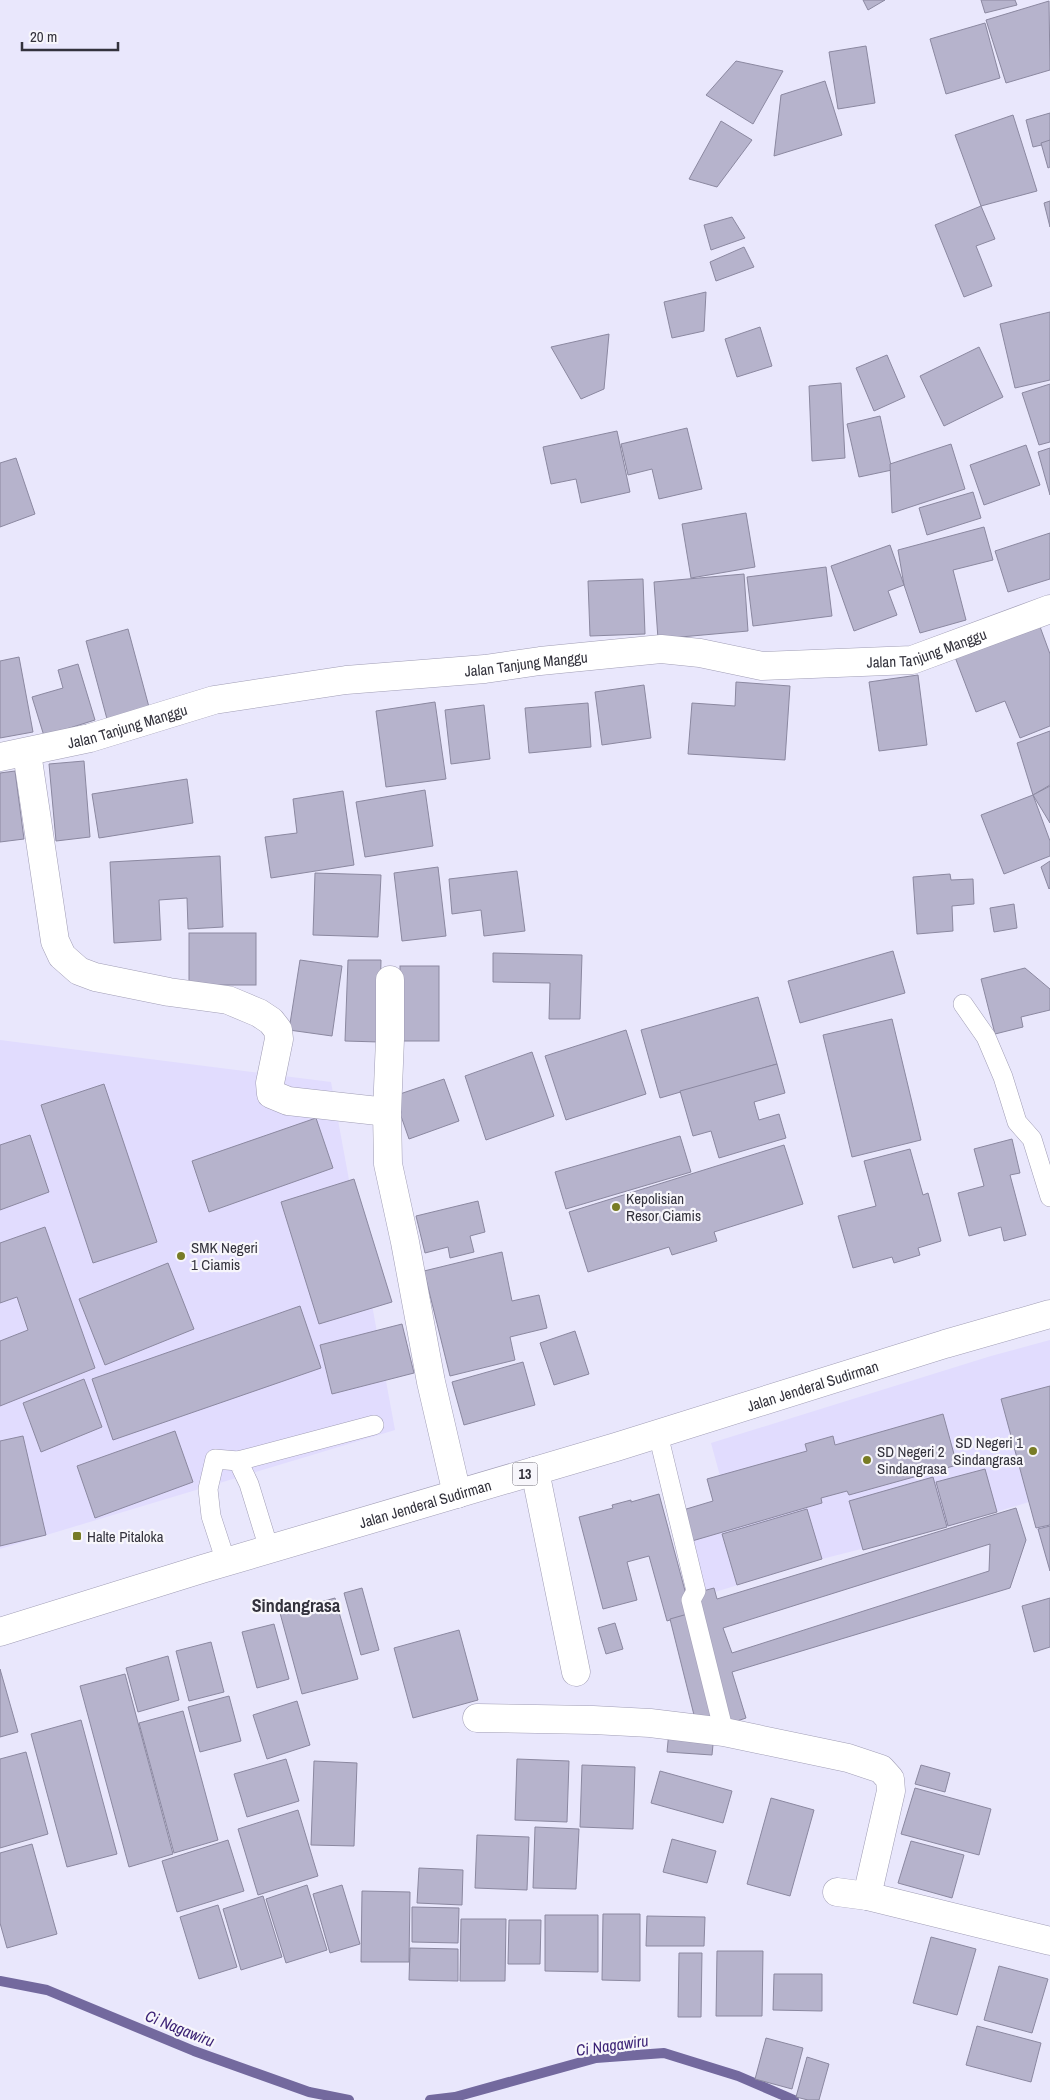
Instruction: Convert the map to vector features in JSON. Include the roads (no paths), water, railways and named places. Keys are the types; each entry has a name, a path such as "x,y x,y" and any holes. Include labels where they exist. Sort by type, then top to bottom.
{"main road":[{"name":"Jalan Tanjung Manggu","path":"0,758 90,738 214,700 346,680 485,670 550,660 661,649 700,653 762,666 912,660 1050,609"},
{"path":"27,753 55,941 62,956 79,971 94,977 169,992 228,1000 259,1013 278,1030 279,1039 270,1083 271,1094 274,1097 288,1101 386,1112"},
{"path":"390,980 390,1039 386,1112 388,1164 405,1242 431,1382 457,1494"},
{"name":"Jalan Jenderal Sudirman","path":"0,1632 226,1562 658,1434 945,1344 1050,1314"},
{"path":"535,1471 576,1672"},
{"path":"477,1718 650,1723 724,1732 848,1758 881,1769 890,1779 891,1792 867,1896"},
{"path":"837,1892 867,1896 1050,1941"}],"lane":[{"path":"963,1004 986,1037 1003,1077 1017,1122 1032,1139 1050,1197"},
{"path":"226,1562 211,1516 208,1490 216,1459 238,1462 374,1425"},
{"path":"658,1434 696,1591 690,1600 724,1732"},
{"path":"238,1462 249,1484 269,1550"}],"waterway":[{"name":"Ci Nagawiru","path":"0,1981 47,1990 194,2051 309,2092 349,2100"},
{"name":"Ci Nagawiru","path":"430,2100 455,2097 596,2058 664,2053 738,2076 794,2100"}],"place":[{"name":"Kepolisian Resor Ciamis","path":"616,1207"},
{"name":"SMK Negeri 1 Ciamis","path":"181,1256"},
{"name":"SD Negeri 1 Sindangrasa","path":"1033,1451"},
{"name":"SD Negeri 2 Sindangrasa","path":"867,1460"},
{"name":"Halte Pitaloka","path":"77,1536"}],"district":[{"name":"Sindangrasa","path":"296,1605"}]}
